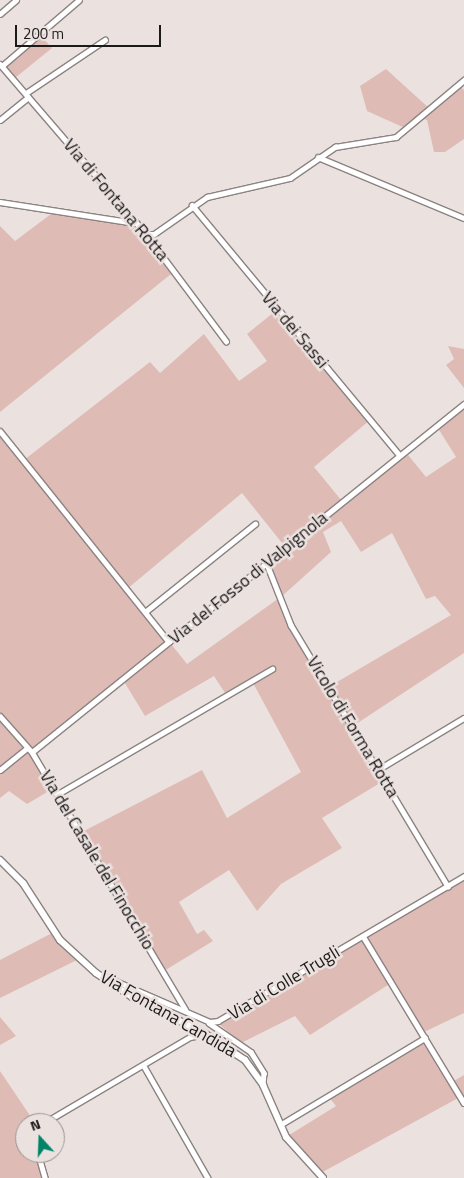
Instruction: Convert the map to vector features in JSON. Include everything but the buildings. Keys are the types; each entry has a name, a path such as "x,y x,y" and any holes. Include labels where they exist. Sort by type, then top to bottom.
{"main road":[{"name":"Via Fontana Candida","path":"0,860 23,883 60,940 96,973 126,994 238,1054 263,1085 280,1125 290,1142 323,1178"}],"street":[{"path":"0,14 16,0"},
{"path":"1,65 78,0"},
{"path":"0,120 27,95 105,40"},
{"name":"Via di Fontana Rotta","path":"1,65 146,234 226,341"},
{"path":"146,234 154,234 192,205 212,196 286,180 318,157 339,145 398,136 464,80"},
{"path":"318,157 464,218"},
{"path":"0,202 136,222"},
{"name":"Via dei Sassi","path":"192,205 399,454"},
{"name":"Via del Fosso di Valpignola","path":"32,752 266,564 399,454 464,404"},
{"path":"0,431 169,642"},
{"path":"146,612 255,524"},
{"name":"Vicolo di Forma Rotta","path":"266,564 291,625 448,886"},
{"path":"58,794 272,669"},
{"name":"Via del Casale del Finocchio","path":"0,716 26,749 32,752 186,1011"},
{"path":"379,769 464,718"},
{"path":"0,770 26,749"},
{"name":"Via di Colle Trugli","path":"96,973 212,1022 222,1020 464,876"},
{"path":"362,936 464,1103"},
{"path":"199,1017 251,1052 266,1077 263,1085"},
{"path":"62,1113 196,1035 226,1052 238,1054"},
{"path":"280,1125 425,1038"},
{"path":"144,1066 208,1178"},
{"path":"41,1163 45,1178"}],"shaded area":[{"path":"41,36 52,48 15,78 5,67"},
{"path":"386,69 430,109 459,85 464,90 464,139 445,152 434,152 427,120 420,118 407,129 367,111 360,86"},
{"path":"55,211 136,223 171,274 0,412 0,226 15,241"},
{"path":"278,309 370,420 314,467 342,501 404,450 426,477 456,457 436,425 464,404 464,653 353,726 385,780 322,818 342,848 281,884 257,911 229,870 179,902 197,934 204,930 213,941 164,971 82,832 202,770 227,818 301,772 252,681 227,696 214,676 145,716 123,680 32,752 54,788 27,804 9,791 0,798 0,719 16,737 0,716 0,431 24,460 150,362 160,373 204,334 239,381 267,361 247,334","holes":["242,493 286,548 267,564 279,598 187,664 127,589","341,521 361,552 392,533 426,599 435,596 451,615 337,682 332,692 280,598 331,552 323,532"]},
{"path":"448,346 464,349 464,388 446,365 454,359"},
{"path":"464,876 464,1013 422,1033 391,983 310,1035 295,1016 241,1043 217,1022"},
{"path":"54,932 79,959 0,998 0,960"},
{"path":"0,1017 16,1036 0,1045"},
{"path":"425,1038 452,1082 464,1075 464,1103 460,1097 319,1174 286,1137 336,1106 328,1096"},
{"path":"0,1071 28,1113 15,1113 15,1163 41,1163 45,1178 0,1178"}]}
